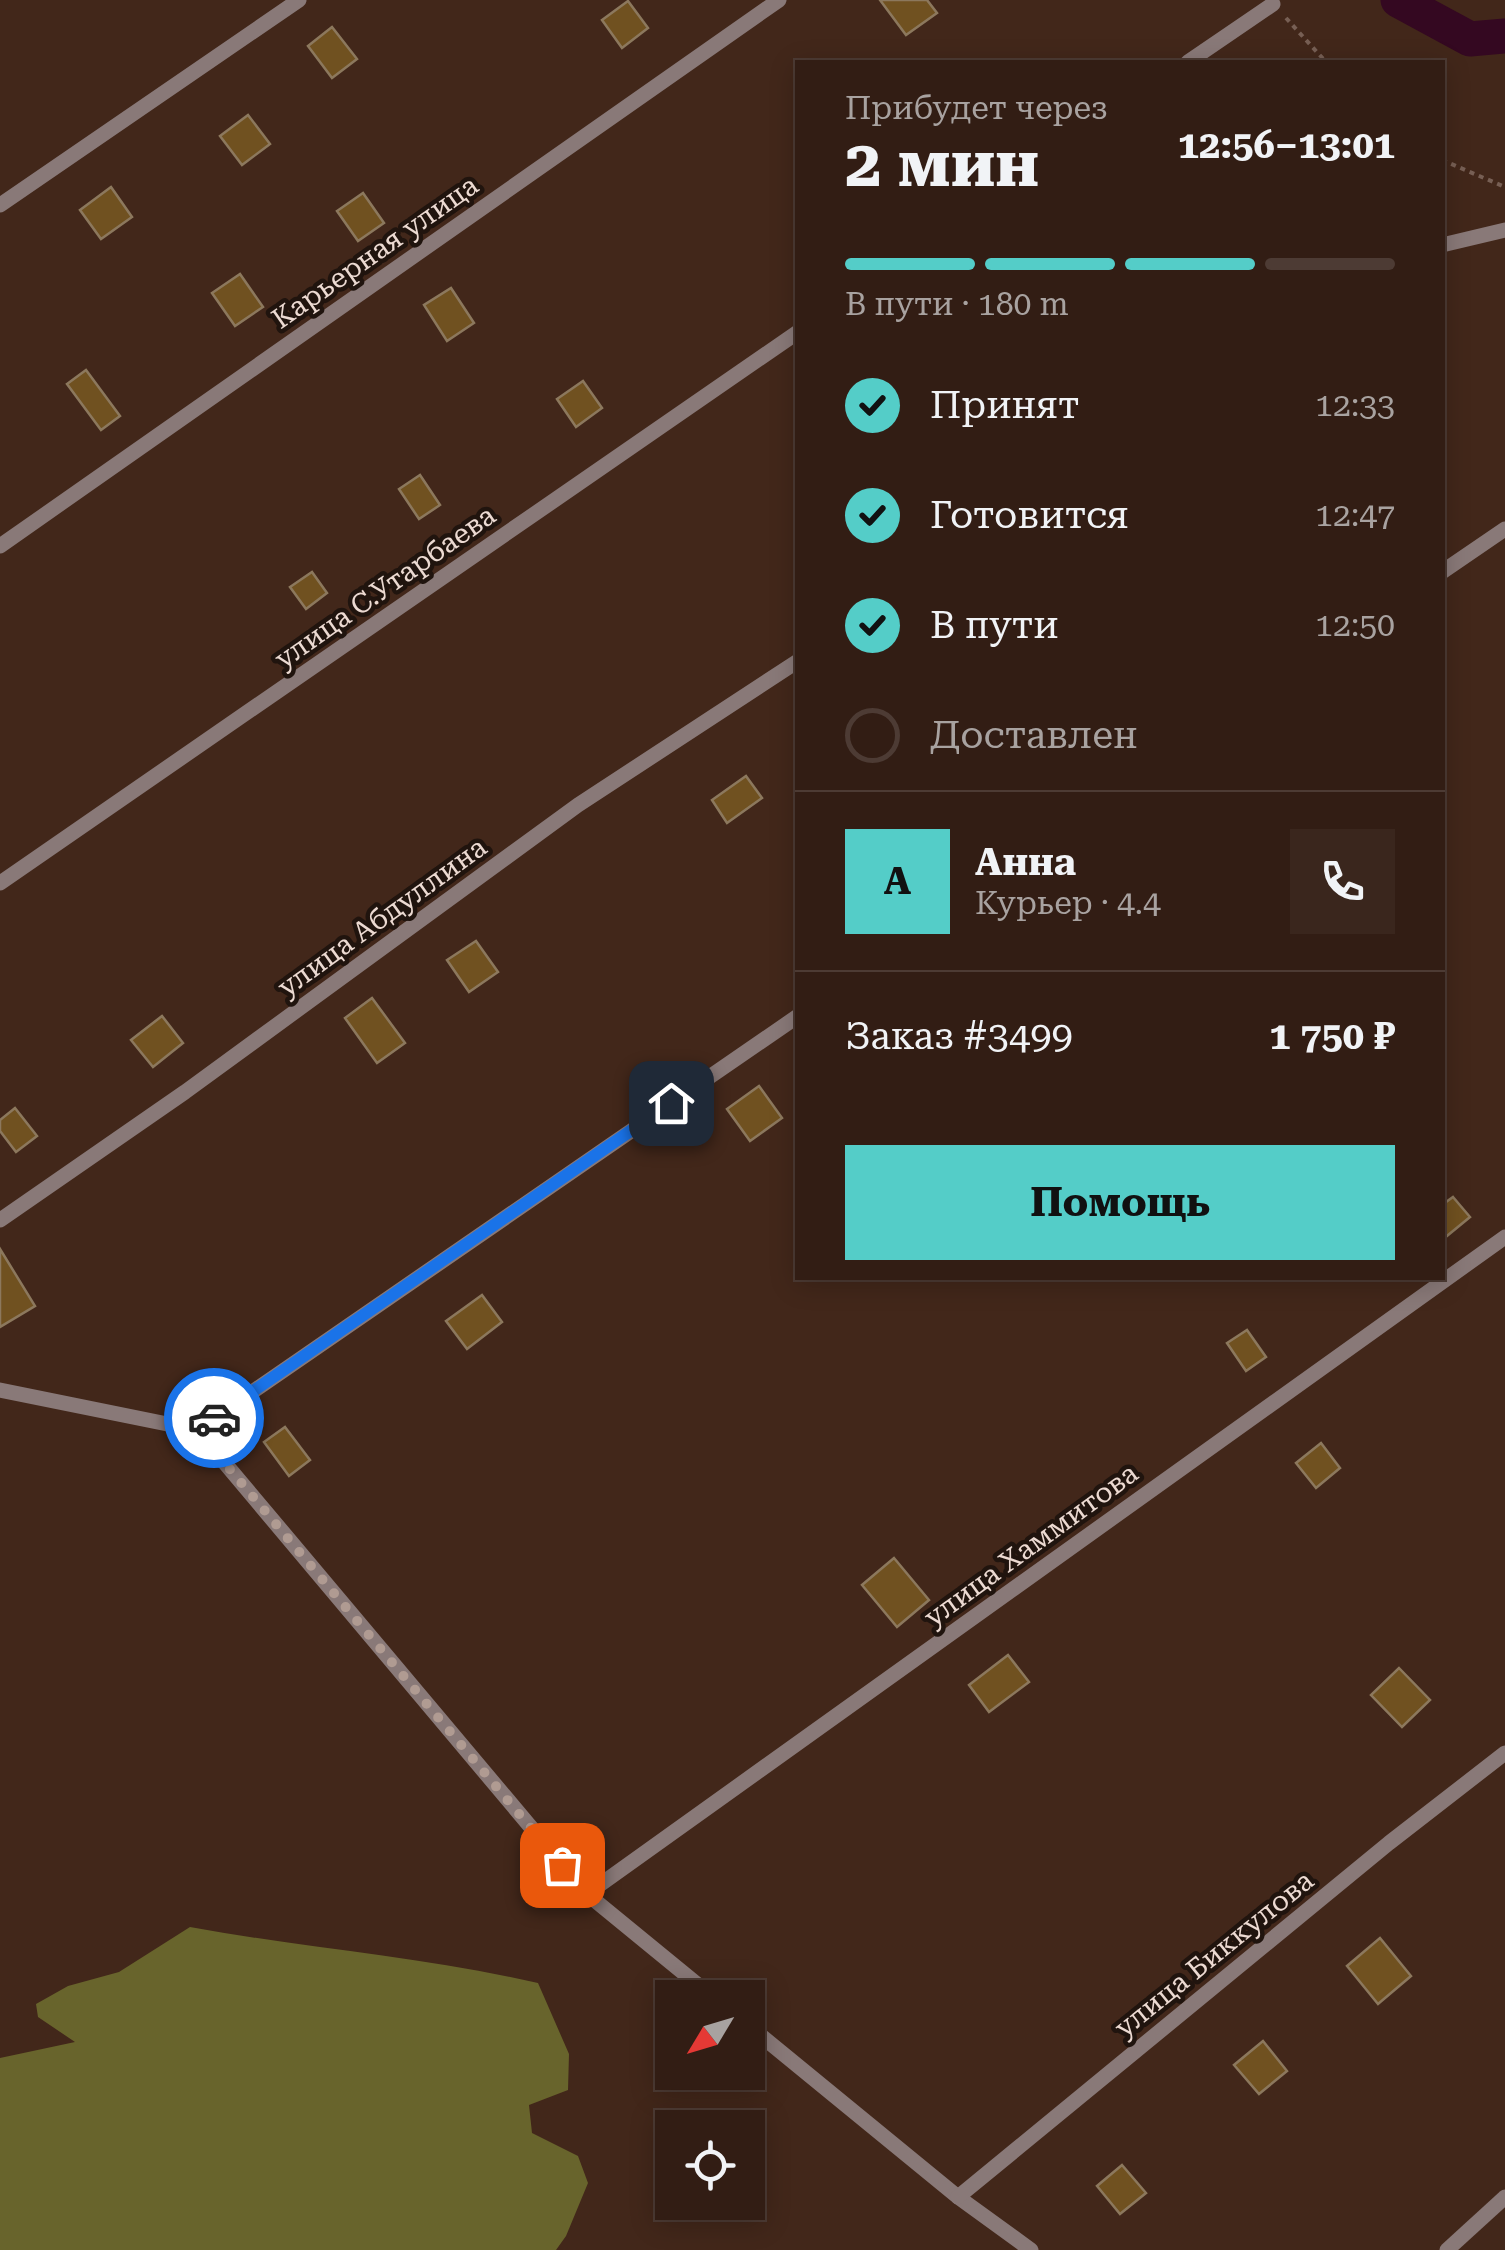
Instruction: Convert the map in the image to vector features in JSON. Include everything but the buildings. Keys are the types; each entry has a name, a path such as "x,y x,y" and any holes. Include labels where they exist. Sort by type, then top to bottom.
{"street":[{"path":"0,205 300,0"},
{"name":"Карьерная улица","path":"0,546 779,0"},
{"path":"1191,60 1272,4"},
{"path":"1445,244 1505,230"},
{"name":"улица С.Утарбаева","path":"0,883 795,334"},
{"path":"1445,570 1505,529"},
{"name":"улица Абдуллина","path":"0,1220 185,1092 578,805 795,663"},
{"path":"197,1430 795,1018"},
{"name":"улица Хаммитова","path":"1445,1280 1505,1237"},
{"name":"улица Хаммитова","path":"587,1894 1445,1280"},
{"path":"0,1390 197,1430 587,1894 692,1980"},
{"name":"улица Биккулова","path":"958,2197 1373,1855 1505,1753"},
{"path":"765,2039 958,2197 1032,2250"},
{"path":"1446,2250 1505,2197"}],"path":[{"path":"1272,4 1324,60"},
{"path":"1445,161 1505,187"}],"shaded area":[{"path":"190,1927 452,1966 538,1983 569,2054 568,2090 529,2105 532,2133 578,2156 588,2183 556,2250 0,2250 0,2058 75,2042 38,2017 36,2004 68,1986 119,1972"}],"waterway":[{"path":"1398,0 1470,39 1505,36"}],"way so far":[{"path":"214,1418 197,1430 562,1865"}],"route":[{"path":"214,1418 671,1103"}]}
